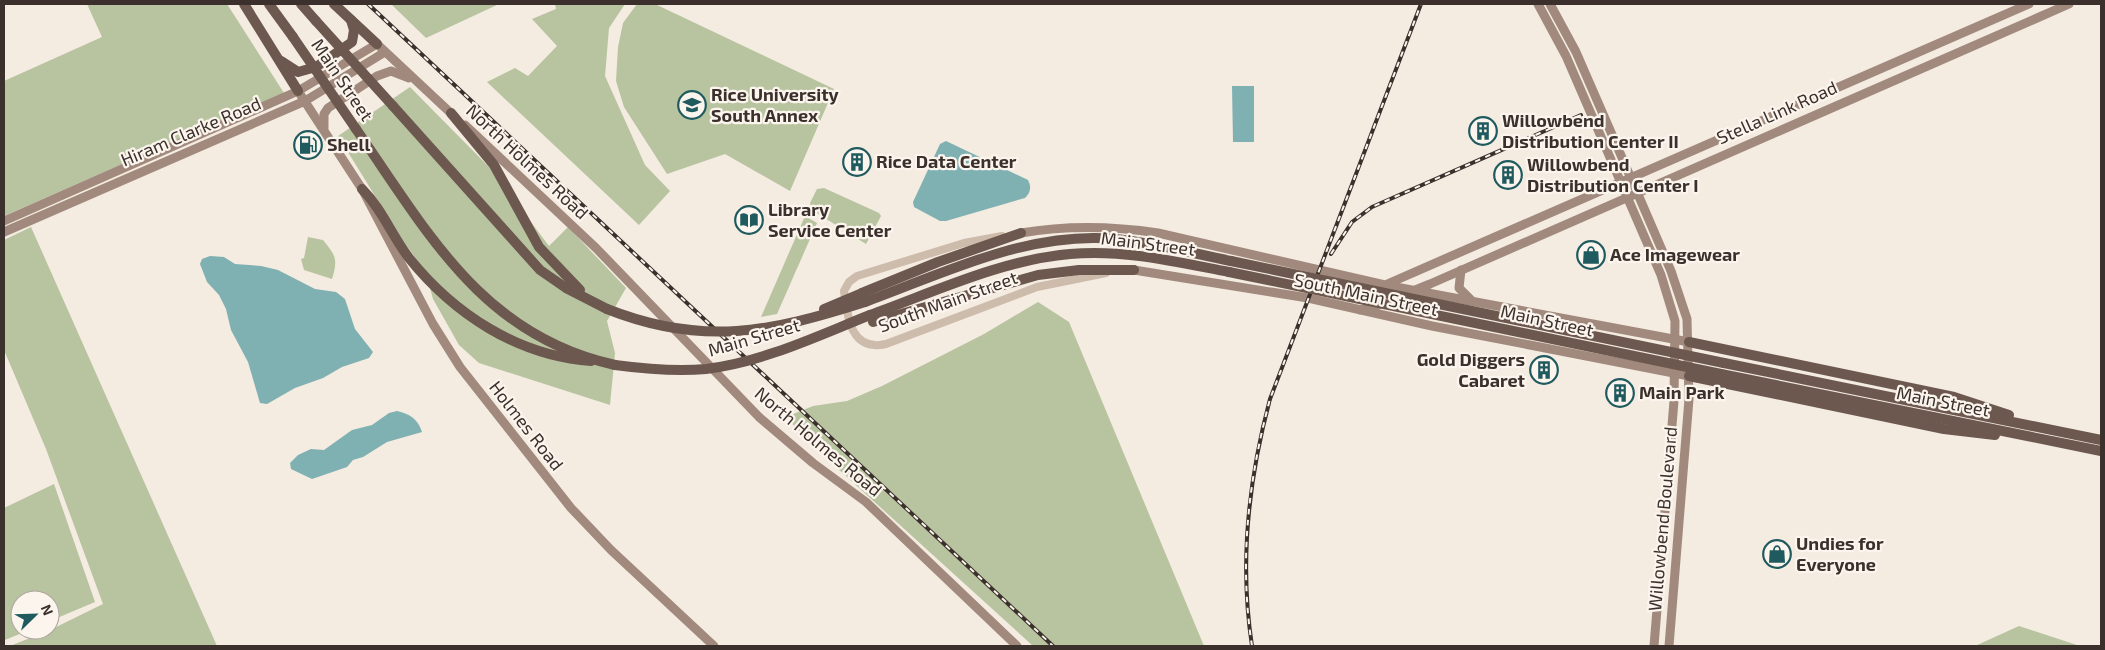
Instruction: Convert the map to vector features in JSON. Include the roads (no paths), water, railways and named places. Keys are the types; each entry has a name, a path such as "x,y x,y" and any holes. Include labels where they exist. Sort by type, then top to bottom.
{"highway":[{"path":"244,4 298,91"},
{"name":"Main Street","path":"269,4 450,263 476,290 504,314 533,332 602,362 661,370 706,369 745,361 871,318 999,269 1044,257 1071,254 1123,254 1151,257 1229,272 1718,377 2101,451"},
{"name":"Main Street","path":"301,4 540,270 566,288 603,307 648,323 690,331 734,332 778,327 995,254 1067,240 1120,240 1231,261 2101,440"},
{"path":"334,4 377,44"},
{"path":"281,61 298,72 316,67 352,42 354,30 351,20"},
{"path":"451,113 494,165 539,247 572,284 603,307"},
{"path":"362,189 375,204 409,258 450,301 473,319 495,333 533,349 560,357 602,362"},
{"path":"864,298 922,268 1021,233"},
{"path":"871,318 1038,275 1078,270 1134,270"},
{"path":"1688,342 1954,397 2053,430"},
{"path":"1718,347 1708,355 1709,373 1718,377"},
{"path":"1689,376 1718,377"}],"main road":[{"name":"Willowbend Boulevard","path":"1538,4 1566,56 1661,275 1675,321 1676,373 1654,646"},
{"name":"Willowbend Boulevard","path":"1550,4 1576,52 1684,304 1689,376 1669,646"},
{"name":"Stella Link Road","path":"1384,284 2029,4"},
{"name":"Stella Link Road","path":"1360,310 1376,306 1415,290 2069,4"},
{"path":"377,44 451,113"},
{"name":"Hiram Clarke Road","path":"4,221 298,91 377,44"},
{"name":"Hiram Clarke Road","path":"4,232 305,101 385,52"},
{"path":"1566,56 1576,52"},
{"path":"329,138 323,125 324,114 328,108 387,72 396,71 416,81"},
{"path":"298,91 362,189"},
{"name":"North Holmes Road","path":"451,113 488,144 603,254 759,416 813,463 866,502 1017,646"},
{"path":"205,132 209,142"},
{"path":"115,172 119,181"},
{"name":"Holmes Road","path":"362,189 433,324 460,367 498,417 576,514 611,550 714,646"},
{"path":"29,210 33,219"},
{"name":"South Main Street","path":"1021,233 1082,226 1120,227 1158,233 1384,284 1688,342"},
{"path":"1497,235 1504,251"},
{"name":"South Main Street","path":"1134,270 1270,292 1689,376"},
{"path":"1461,270 1459,288 1471,300"},
{"path":"1661,275 1671,271"},
{"path":"1342,306 1348,276"},
{"path":"1645,368 1654,364 1658,359 1658,344 1648,334"},
{"path":"1663,543 1676,544"},
{"path":"1657,617 1671,619"}],"street":[{"name":"South Main Street","path":"1021,233 964,243 857,276 849,282 844,291 853,331 858,340 866,345 886,344 1036,287 1134,270"}],"water":[{"path":"1232,86 1254,86 1254,142 1233,142"},
{"path":"946,141 1028,180 1030,190 1028,194 1025,198 946,221 940,221 914,207 913,202 940,144"},
{"path":"210,256 224,257 235,264 261,266 278,270 315,289 336,292 345,299 355,329 373,352 369,358 342,367 323,378 295,388 267,404 260,403 248,362 231,330 226,309 219,295 207,282 200,264 202,259"},
{"path":"397,411 413,418 422,432 387,442 363,457 353,460 347,467 312,479 291,469 290,463 298,455 311,449 324,450 352,430 372,425 389,413"}],"railway":[{"path":"368,4 1053,646"},
{"path":"1252,646 1246,584 1248,522 1256,460 1270,399 1421,4"},
{"path":"1331,254 1352,222 1372,207 1581,115"}],"place":[{"name":"Rice University South Annex","path":"692,105"},
{"name":"Willowbend Distribution Center II","path":"1483,131"},
{"name":"Shell","path":"308,145"},
{"name":"Rice Data Center","path":"857,162"},
{"name":"Willowbend Distribution Center I","path":"1508,175"},
{"name":"Library Service Center","path":"749,220"},
{"name":"Ace Imagewear","path":"1591,255"},
{"name":"Gold Diggers Cabaret","path":"1544,370"},
{"name":"Main Park","path":"1620,393"},
{"name":"Undies for Everyone","path":"1777,554"}]}
